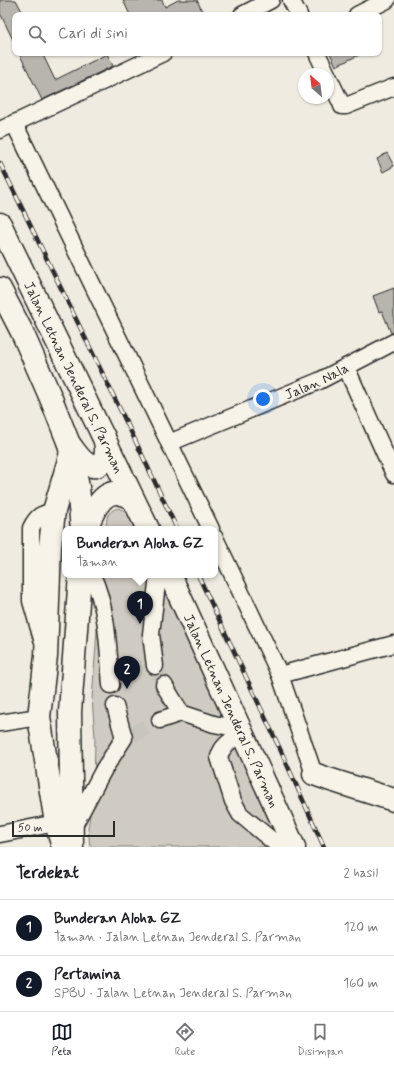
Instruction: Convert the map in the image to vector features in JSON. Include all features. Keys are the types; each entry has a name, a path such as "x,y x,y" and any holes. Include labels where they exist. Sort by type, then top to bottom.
{"highway":[{"name":"Jalan Letnan Jenderal S. Parman","path":"0,224 146,526"},
{"name":"Jalan Letnan Jenderal S. Parman","path":"0,289 50,396 70,448 78,486 82,526"},
{"path":"70,448 88,465 99,465 104,460 107,450 103,434"},
{"path":"68,839 40,717 46,656 50,546 54,511 70,448"},
{"path":"87,526 94,512 104,499 110,495 118,493 133,499"},
{"path":"68,839 70,712 80,578"},
{"name":"Jalan Letnan Jenderal S. Parman","path":"171,578 294,847"},
{"path":"314,774 394,800"}],"street":[{"path":"248,12 271,0"},
{"path":"291,0 297,12"},
{"path":"363,12 387,0"},
{"path":"156,56 5,125 169,443 210,526"},
{"path":"318,56 324,68"},
{"path":"334,89 342,106 346,106 394,87"},
{"name":"Jalan Nala","path":"169,443 319,381 394,342"},
{"path":"346,367 394,474"},
{"path":"218,544 280,675 314,774"},
{"path":"93,578 99,591 107,627 111,684"},
{"path":"155,666 151,634 158,578"},
{"path":"280,675 394,644"},
{"path":"164,685 181,713"},
{"path":"0,834 68,839 104,770 128,736 115,706"},
{"path":"160,720 181,713 241,731"},
{"path":"0,723 40,717"},
{"path":"241,731 225,745 220,751 219,757 233,802 240,814 280,847"}],"shaded area":[{"path":"117,508 125,511 131,516 137,526 106,526 108,516"},
{"path":"101,578 161,578 283,847 90,847 88,828 94,788 95,737 92,699"}],"building":[{"path":"0,0 16,0 22,12 12,12 12,38 0,13"},
{"path":"123,0 162,0 165,7 178,0 197,0 203,12 129,12"},
{"path":"20,56 43,56 55,80 103,56 108,56 113,66 42,100"},
{"path":"331,56 357,56 336,66"},
{"path":"387,153 394,166 383,172 377,159"},
{"path":"394,288 394,333 391,333 382,311 379,312 373,296"}],"tunnel":[{"path":"155,666 164,685"},
{"path":"132,735 160,720"}],"railway":[{"path":"0,163 176,526"},
{"path":"199,578 280,749 324,847"}],"place":[{"name":"Bunderan Aloha GZ","path":"140,624"},
{"name":"Pertamina","path":"127,689"}]}
